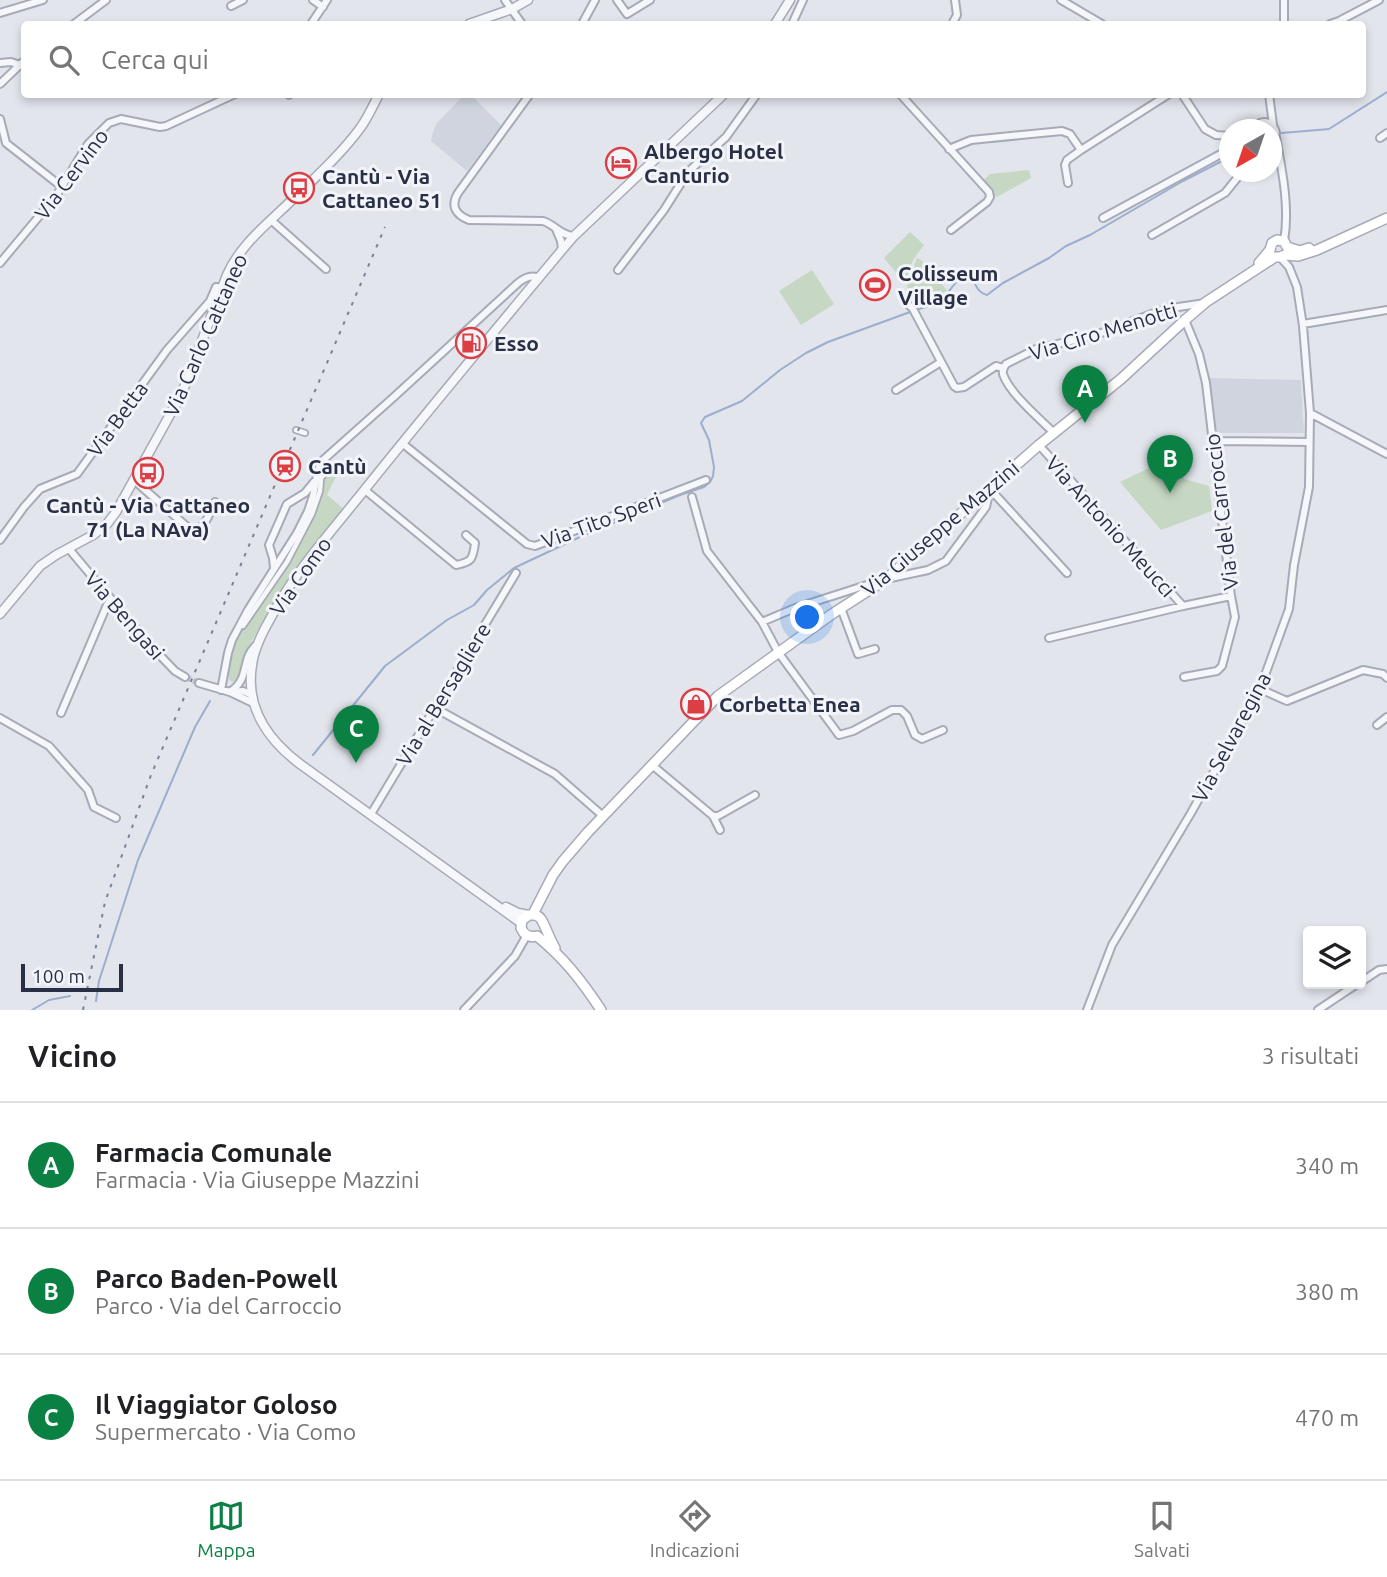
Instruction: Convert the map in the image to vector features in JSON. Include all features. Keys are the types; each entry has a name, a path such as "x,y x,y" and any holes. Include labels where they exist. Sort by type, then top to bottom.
{"main road":[{"path":"1279,250 1300,251 1347,236 1387,218"},
{"name":"Via Giuseppe Mazzini","path":"537,919 549,884 563,860 718,696 884,580 1054,433 1121,379 1206,302 1279,250"},
{"path":"537,919 524,918 521,923 523,932 557,953"},
{"path":"532,936 541,932 537,919"},
{"path":"537,919 557,953 601,1010"}],"street":[{"path":"0,13 43,0"},
{"path":"78,21 106,0"},
{"path":"231,6 243,0"},
{"path":"313,0 323,7"},
{"path":"313,21 327,0"},
{"path":"505,0 520,21"},
{"path":"478,21 512,9 528,0"},
{"path":"584,21 595,0"},
{"path":"617,0 627,14 650,0"},
{"path":"777,21 790,0"},
{"path":"793,21 803,0"},
{"path":"954,21 957,15 955,0"},
{"path":"1062,0 1097,21"},
{"path":"1284,0 1284,21"},
{"path":"1341,21 1379,0"},
{"path":"0,63 21,63"},
{"path":"0,84 21,64"},
{"path":"0,90 8,76"},
{"name":"Via Cervino","path":"0,263 62,187 88,144 113,121 121,119 166,127 227,98"},
{"name":"Via Carlo Cattaneo","path":"0,614 40,566 93,535 110,521 183,393 222,288 242,249 352,138 377,98"},
{"path":"527,98 458,193 454,207 458,215 469,220 542,221 566,236 574,236"},
{"name":"Via Como","path":"521,923 283,750 269,735 253,699 251,668 257,645 277,605 299,573 402,443 574,236 720,98"},
{"path":"618,270 664,210 688,172 726,137 754,98"},
{"path":"904,98 989,192 990,197 983,206 951,230"},
{"path":"1068,183 1065,165 1067,160 1163,98"},
{"path":"1185,98 1205,129 1219,135"},
{"path":"1270,98 1271,119"},
{"path":"0,119 6,143 62,187"},
{"path":"949,149 971,141 1062,131 1070,134 1081,150"},
{"path":"1380,138 1387,133"},
{"path":"1103,218 1219,155"},
{"path":"1152,235 1225,193 1234,182"},
{"path":"1279,250 1286,226 1282,182"},
{"path":"271,220 326,269"},
{"path":"555,228 562,250"},
{"name":"Via Selvaregina","path":"1087,1010 1112,944 1204,790 1260,689 1289,609 1294,565 1309,487 1310,413 1303,324 1297,287 1279,250"},
{"path":"225,691 228,653 232,640 298,533 308,511 319,467 329,454 518,283 528,277 539,278"},
{"name":"Via Betta","path":"0,540 40,489 77,474 167,350 210,301 216,287 222,288"},
{"name":"Via Ciro Menotti","path":"1054,433 1016,394 1003,374 1006,364 1036,349 1096,335 1165,309 1206,302"},
{"name":"Via Ciro Menotti","path":"907,303 954,386 964,387 996,366 1003,368"},
{"path":"1303,324 1387,310"},
{"name":"Via del Carroccio","path":"1184,677 1217,671 1222,666 1235,617 1206,383 1199,354 1185,320"},
{"path":"896,390 941,362"},
{"path":"1310,413 1387,454"},
{"path":"296,430 305,433"},
{"path":"1213,441 1309,442"},
{"name":"Via Tito Speri","path":"402,443 527,544 535,546 706,480"},
{"name":"Via Antonio Meucci","path":"1040,446 1183,606"},
{"path":"225,691 228,664 236,638 287,562 312,514 320,491 321,478 328,469"},
{"path":"274,570 269,545 286,507 291,500 307,491 316,478"},
{"path":"135,481 193,533 200,529 215,502"},
{"path":"990,489 1067,573"},
{"path":"762,622 795,608 884,580 928,570 946,561 986,507 990,489"},
{"path":"365,490 456,565 467,563 473,556 475,543 466,535"},
{"name":"Via Tito Speri","path":"692,497 707,551 762,622 778,652 839,735 853,731 892,710 901,710 907,716 915,735 922,738 943,730"},
{"name":"Via Bengasi","path":"69,549 167,663 185,677"},
{"name":"Via al Bersagliere","path":"371,814 516,573"},
{"path":"1049,638 1231,596"},
{"path":"825,599 832,614"},
{"path":"61,713 111,600"},
{"path":"841,608 858,654 875,649"},
{"path":"225,691 237,688 244,677 249,654 257,645"},
{"path":"1260,689 1287,701 1363,670 1384,674 1387,678"},
{"path":"199,683 225,691 243,691 253,699"},
{"path":"435,708 555,774 603,816"},
{"path":"1377,724 1387,716"},
{"path":"0,718 49,746 88,790 94,807 116,818"},
{"path":"652,765 713,816 720,830"},
{"path":"713,816 718,816 755,795"},
{"name":"Via Como","path":"477,891 511,910 537,919"},
{"path":"464,1010 532,936"},
{"path":"1366,978 1387,968"},
{"path":"1318,1010 1350,989"}],"shaded area":[{"path":"461,98 474,98 501,125 467,171 431,141 437,123"},
{"path":"1208,378 1301,380 1304,433 1215,433"}],"green space":[{"path":"1029,170 1031,178 997,197 982,182 990,174"},
{"path":"910,232 924,245 913,260 905,283 884,258"},
{"path":"917,258 947,290 938,299 914,308 907,286"},
{"path":"812,270 834,304 801,325 779,291"},
{"path":"1176,455 1184,479 1209,486 1212,511 1161,530 1120,482"},
{"path":"344,460 327,495 344,509 282,589 247,649 242,673 235,682 230,681 230,660 240,633 282,574 303,537 314,515 324,477 330,469"}],"waterway":[{"path":"1282,133 1329,129 1387,92"},
{"path":"915,310 938,302 965,277 970,277 979,290 987,295 1066,246 1219,163"},
{"path":"313,755 385,666 447,620 474,605 487,590 514,568 580,537 704,487 710,482 714,467 709,440 701,423 705,417 742,401 806,353 828,342 910,312"},
{"path":"96,1001 99,981 138,860 195,727 210,701"},
{"path":"32,1010 49,1000 70,996"}],"tunnel":[{"path":"185,677 199,683"}],"railway":[{"path":"83,1010 105,902 151,775 385,227"}],"place":[{"name":"Albergo Hotel Canturio","path":"621,163"},
{"name":"Cantù - Via Cattaneo 51","path":"299,188"},
{"name":"Colisseum Village","path":"875,285"},
{"name":"Esso","path":"471,343"},
{"name":"Farmacia Comunale","path":"1085,423"},
{"name":"Cantù","path":"285,466"},
{"name":"Cantù - Via Cattaneo 71 (La NAva)","path":"148,473"},
{"name":"Parco Baden-Powell","path":"1170,493"},
{"name":"Corbetta Enea","path":"696,704"},
{"name":"Il Viaggiator Goloso","path":"356,763"}]}
